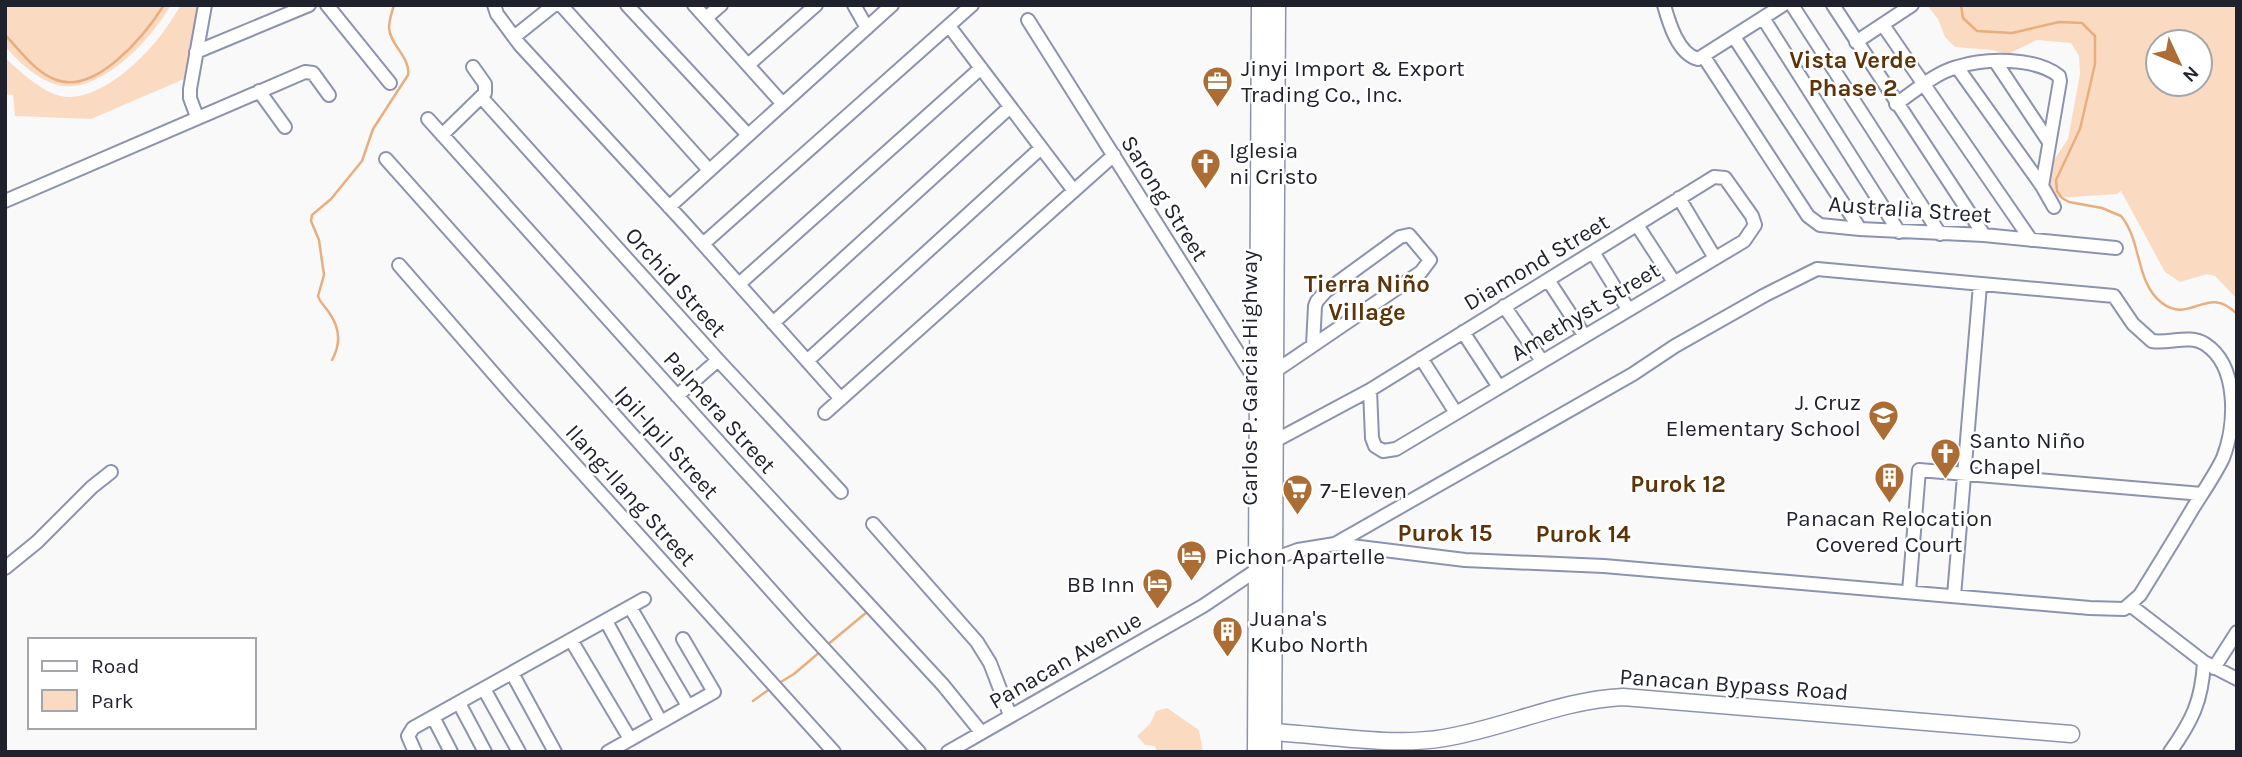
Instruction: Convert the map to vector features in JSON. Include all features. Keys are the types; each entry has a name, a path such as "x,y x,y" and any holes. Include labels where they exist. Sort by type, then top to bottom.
{"highway":[{"name":"Carlos P. Garcia Highway","path":"1261,5 1269,382"},
{"name":"Carlos P. Garcia Highway","path":"1272,752 1258,571 1269,382 1276,5"},
{"name":"Carlos P. Garcia Highway","path":"1257,752 1273,559 1266,442"}],"main road":[{"name":"Panacan Bypass Road","path":"1272,732 1430,740 1463,734 1572,703 1623,697 2071,734"}],"street":[{"path":"197,117 190,89 205,5"},
{"path":"196,51 309,5"},
{"path":"327,5 390,83"},
{"path":"494,5 497,14 514,37 841,399"},
{"path":"514,37 554,5"},
{"path":"561,5 709,170"},
{"path":"627,5 748,135"},
{"path":"694,5 782,103"},
{"path":"706,18 721,5"},
{"path":"748,65 816,5"},
{"path":"853,5 867,28"},
{"path":"669,207 892,5"},
{"path":"703,244 972,5"},
{"path":"1667,6 1676,37 1695,59 1704,57 1783,5"},
{"path":"1792,5 1940,234"},
{"path":"1857,42 1912,5"},
{"path":"1839,8 1896,104 1984,235"},
{"path":"1763,18 1899,232"},
{"name":"Sarong Street","path":"1028,20 1114,155 1269,382"},
{"path":"1883,25 2031,240"},
{"path":"949,26 1074,191"},
{"path":"1734,37 1860,229"},
{"name":"Australia Street","path":"1704,57 1808,216 1820,225 1899,232 1984,235 2116,248"},
{"path":"1896,104 1924,84 1957,67 1995,61 2028,63 2059,76 2042,186"},
{"path":"1995,61 2049,142"},
{"path":"442,135 485,93 485,84 473,67"},
{"path":"1957,67 2054,207"},
{"path":"739,284 981,68"},
{"path":"5,201 309,71 316,76 329,95"},
{"path":"259,91 285,127"},
{"name":"Orchid Street","path":"482,97 718,360 841,492"},
{"path":"773,323 1010,107"},
{"name":"Palmera Street","path":"428,119 677,396 943,685 981,732"},
{"path":"807,361 1041,148"},
{"path":"825,413 1114,155"},
{"name":"Ipil-Ipil Street","path":"386,159 802,625 919,752"},
{"name":"Diamond Street","path":"1266,442 1370,390 1714,177 1725,178"},
{"name":"Amethyst Street","path":"1370,390 1372,438 1375,446 1383,451 1396,449 1744,241 1755,225 1752,216 1725,178"},
{"path":"1679,198 1715,258"},
{"path":"1637,225 1674,282"},
{"path":"1269,382 1313,345 1425,268 1430,260 1413,238 1409,235 1400,237 1326,291 1315,306 1313,345"},
{"path":"1593,252 1628,309"},
{"name":"Ilang-Ilang Street","path":"399,265 514,397 834,752"},
{"path":"1273,559 1298,550 1335,544 1465,560 1604,566 2111,610 2130,605 2140,595 2202,494 2223,456 2233,396 2227,373 2207,345 2188,340 2152,341 2133,324 2114,296 1825,269 1810,272 1675,346 1633,374 1335,544"},
{"path":"1548,280 1584,335"},
{"path":"1954,596 1980,285"},
{"path":"1504,306 1542,361"},
{"path":"1463,331 1499,387"},
{"path":"1421,358 1456,413"},
{"path":"677,396 718,360"},
{"path":"1909,592 1919,470 2202,494"},
{"path":"5,568 37,542 92,487 111,472"},
{"path":"873,524 977,642 990,663 1010,715"},
{"name":"Panacan Avenue","path":"948,752 1203,606 1273,559"},
{"path":"415,752 409,740 410,732 644,599"},
{"path":"2130,605 2209,665 2237,679"},
{"path":"630,607 688,706"},
{"path":"606,621 661,722"},
{"path":"2170,752 2197,707 2209,665 2237,632"},
{"path":"608,752 714,692 683,639"},
{"path":"571,640 630,739"},
{"path":"512,673 555,752"},
{"path":"484,689 519,752"},
{"path":"459,703 485,752"},
{"path":"433,717 451,752"}],"green space":[{"path":"5,5 171,5 152,32 125,60 94,80 62,86 30,71 5,46"},
{"path":"181,5 199,5 184,79 91,119 15,116 13,95 5,94 5,58 47,91 67,97 81,96 108,84 133,65 156,41"},
{"path":"1927,5 2237,5 2237,299 2215,276 2207,274 2180,282 2165,272 2121,191 2117,194 2055,198 2046,183 2050,166 2068,139 2080,74 2079,56 2071,43 2037,40 2008,54 1955,47 1945,37 1938,19"},
{"path":"1167,708 1199,730 1203,752 1157,752 1155,746 1145,745 1137,736 1150,724 1156,711"}],"waterway":[{"path":"5,35 34,66 54,79 70,82 86,79 102,71 132,46 164,5"},
{"path":"332,360 338,336 335,323 318,296 324,275 319,240 311,221 312,215 331,199 362,161 373,129 408,75 406,63 390,34 394,5"},
{"path":"1961,5 1963,18 1977,31 2012,33 2059,22 2082,23 2095,36 2095,64 2080,129 2056,180 2057,191 2069,202 2102,208 2121,216 2128,226 2147,284 2162,303 2172,309 2182,310 2217,302 2237,314"},
{"path":"826,646 867,612"},
{"path":"779,683 821,651"},
{"path":"753,701 771,688"}],"place":[{"name":"Jinyi Import & Export Trading Co., Inc.","path":"1218,108"},
{"name":"Iglesia ni Cristo","path":"1206,190"},
{"name":"J. Cruz Elementary School","path":"1884,442"},
{"name":"Santo Niño Chapel","path":"1946,480"},
{"name":"Panacan Relocation Covered Court","path":"1889,504"},
{"name":"7-Eleven","path":"1297,517"},
{"name":"Pichon Apartelle","path":"1192,583"},
{"name":"BB Inn","path":"1158,611"},
{"name":"Juana's Kubo North","path":"1227,658"}],"district":[{"name":"Vista Verde Phase 2","path":"1853,74"},
{"name":"Tierra Niño Village","path":"1367,298"},
{"name":"Purok 12","path":"1678,484"},
{"name":"Purok 15","path":"1445,533"},
{"name":"Purok 14","path":"1583,534"}]}
